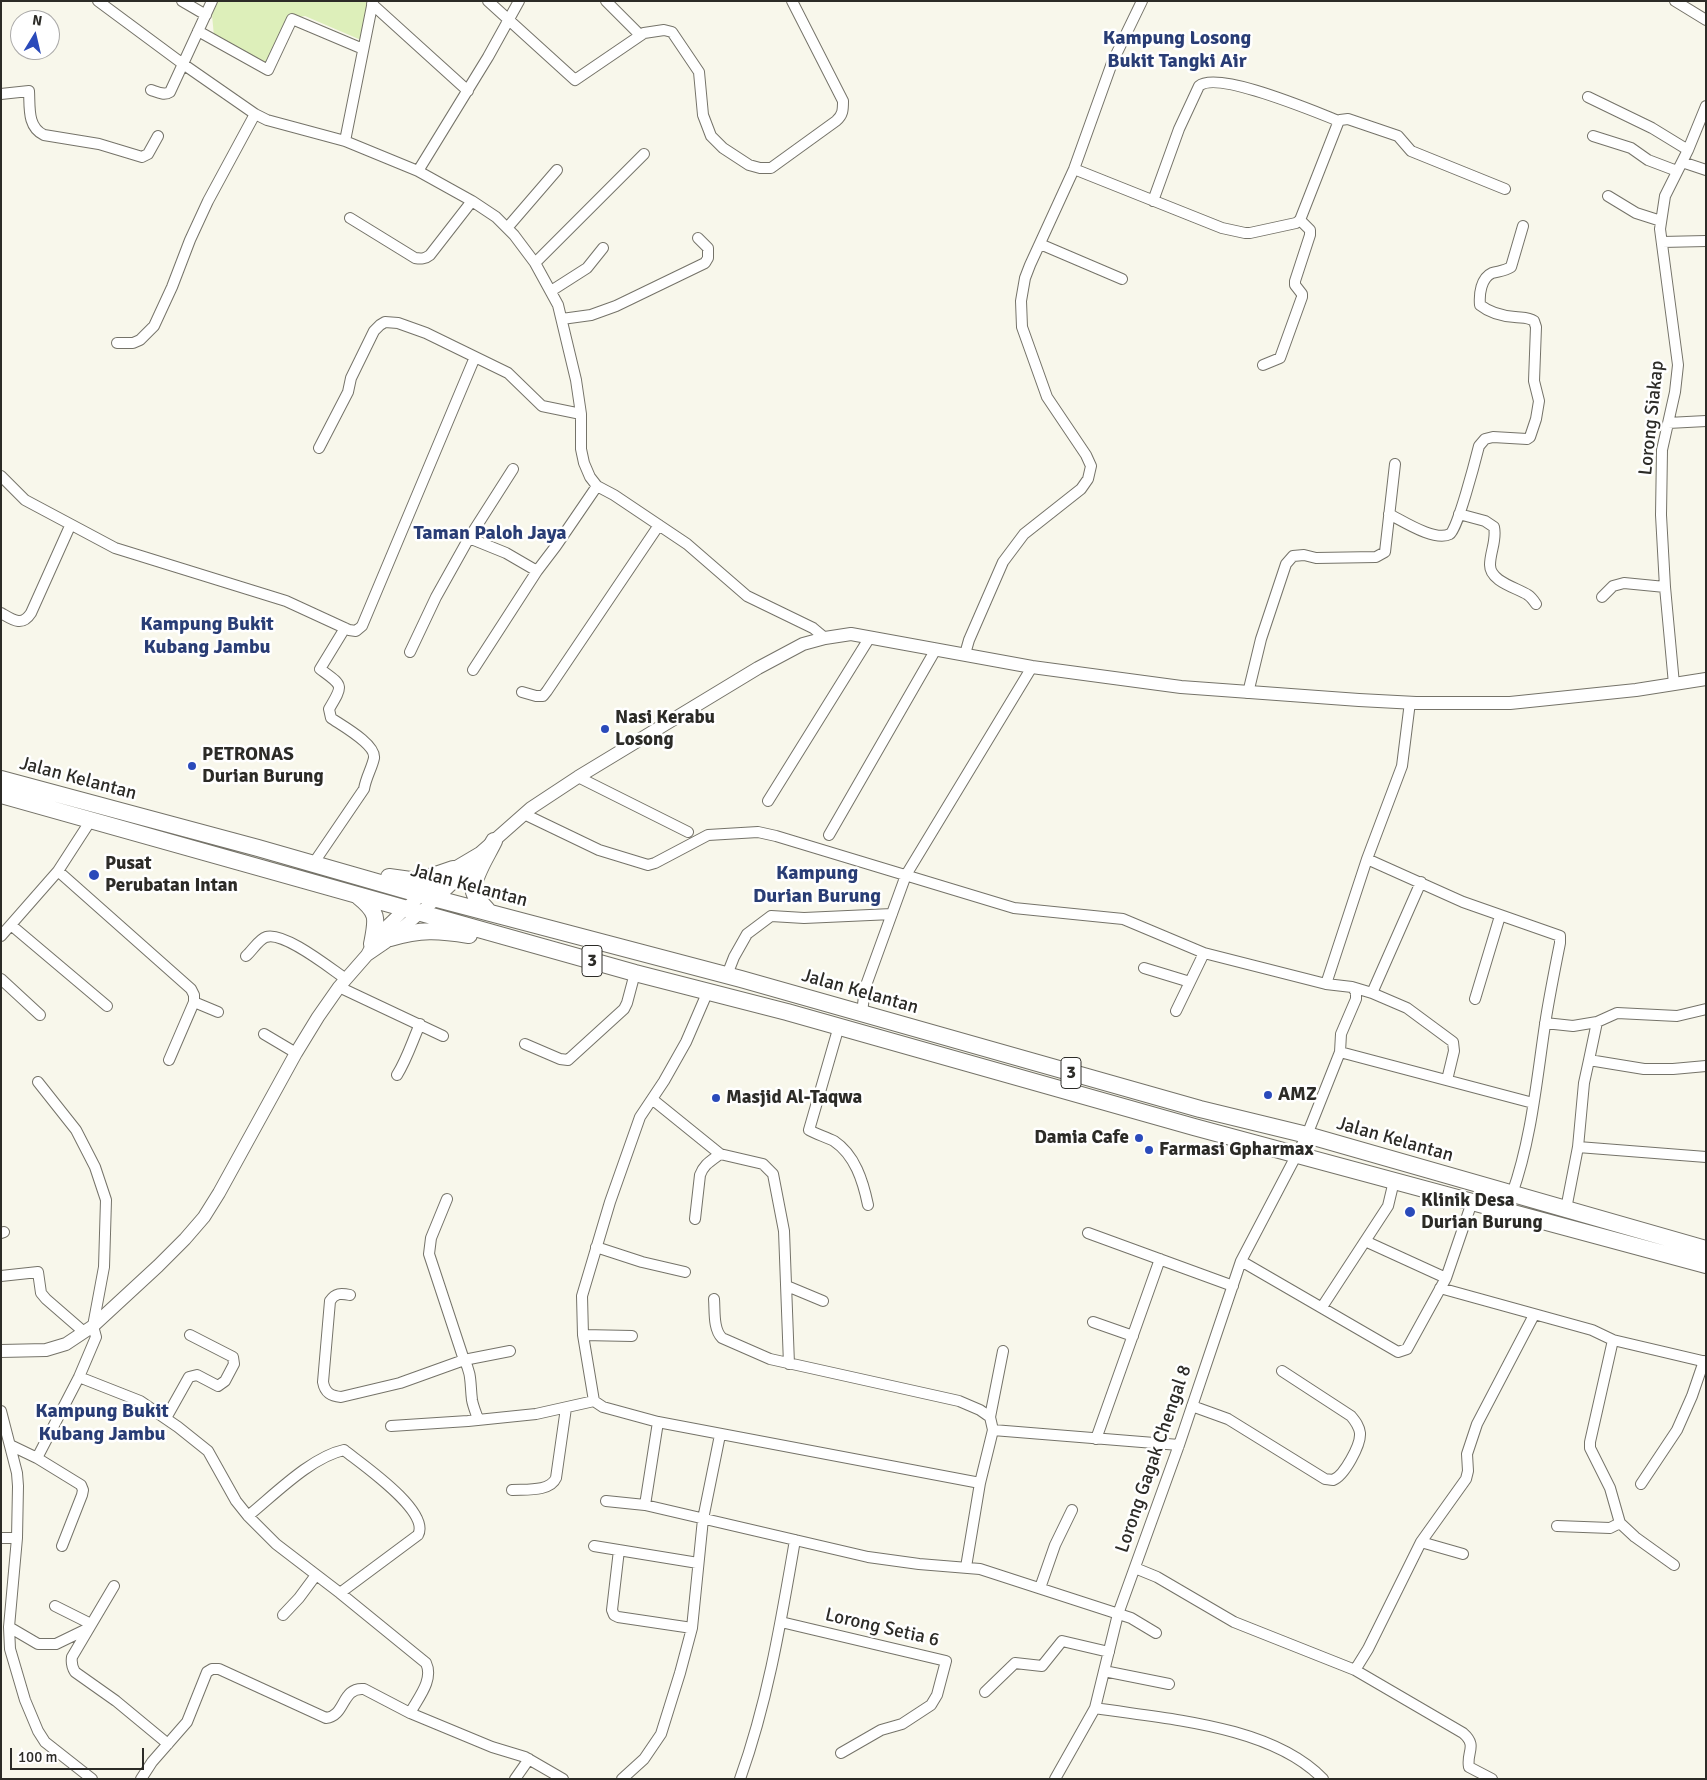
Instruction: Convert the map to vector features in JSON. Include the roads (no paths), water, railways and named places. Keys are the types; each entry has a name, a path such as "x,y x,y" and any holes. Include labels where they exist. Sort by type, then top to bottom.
{"highway":[{"name":"Jalan Kelantan","path":"1,779 429,897 734,977 1200,1109 1307,1135 1706,1249"},
{"name":"Jalan Kelantan","path":"1,796 635,973 839,1026 1194,1127 1706,1265"},
{"path":"488,911 476,897 474,887 475,879 494,842"},
{"path":"339,871 418,881 452,870"},
{"path":"356,894 372,907 376,923 369,949"},
{"path":"390,938 409,933 434,930 531,944"},
{"path":"734,977 766,998 766,1006"}],"street":[{"path":"98,1 255,114 267,120 345,141 418,172 472,201 496,217 514,235 535,263 558,305 576,380 581,414 581,448 584,463 590,477 597,486 614,494 687,544 747,596 813,628 825,638"},
{"path":"182,1 206,15"},
{"path":"151,90 167,94 170,92 212,1"},
{"path":"488,1 575,80 640,35 664,30 672,32 699,72 703,115 711,136 723,148 749,164 760,168 771,168 836,121 842,114 843,109 842,101 792,1"},
{"path":"418,172 468,91 519,1"},
{"path":"606,1 640,35"},
{"path":"965,654 969,640 1003,562 1010,552 1024,534 1081,489 1088,479 1091,466 1086,455 1047,397 1022,326 1021,301 1025,278 1074,169 1112,63 1142,1"},
{"path":"1675,1 1706,20"},
{"path":"372,3 468,91"},
{"path":"345,141 372,3"},
{"path":"198,31 268,70 292,19 363,49"},
{"path":"1154,201 1179,129 1199,86 1203,82 1213,81 1264,93 1339,121"},
{"path":"1,94 29,90 31,123 38,132 44,135 99,144 142,157 148,154 158,136"},
{"path":"1588,97 1652,128 1688,150"},
{"name":"Lorong Siakap","path":"1674,684 1665,587 1662,450 1675,392 1678,364 1660,229 1665,196 1688,150 1706,106"},
{"path":"117,343 133,343 140,340 154,326 204,208 255,114"},
{"path":"1074,169 1222,228 1245,233 1296,223 1300,220 1339,121 1344,118 1353,119 1398,136 1411,151 1505,189"},
{"path":"1593,136 1631,148 1648,160 1677,171"},
{"path":"535,263 644,154"},
{"path":"1682,162 1706,170"},
{"path":"507,228 556,170"},
{"path":"1608,196 1636,212 1662,221"},
{"path":"350,218 415,258 421,259 430,255 472,201"},
{"path":"1263,365 1280,358 1302,297 1302,294 1295,285 1310,230 1300,220"},
{"path":"1389,514 1421,531 1436,536 1449,535 1453,532 1479,446 1485,440 1493,437 1527,439 1530,437 1536,419 1538,401 1534,382 1536,326 1534,321 1529,318 1500,315 1486,310 1480,304 1479,294 1484,282 1491,274 1511,267 1523,226"},
{"path":"562,319 591,314 616,306 705,263 708,258 708,248 698,238"},
{"path":"1662,242 1706,241"},
{"path":"1040,244 1122,279"},
{"path":"551,290 587,268 603,248"},
{"path":"319,448 348,392 351,378 374,331 385,322 398,323 426,333 508,373 542,406 581,414"},
{"path":"1,476 26,500 70,526 115,548 286,601 345,628 356,631 362,626 475,357"},
{"path":"1668,423 1706,422"},
{"path":"1248,692 1261,639 1286,564 1293,556 1304,555 1316,558 1376,556 1382,555 1384,552 1395,464"},
{"path":"410,652 436,597 469,538 513,469"},
{"path":"473,670 537,571 597,486"},
{"path":"1459,514 1486,521 1494,527 1496,534 1490,567 1494,574 1504,583 1528,595 1536,604"},
{"path":"522,692 543,696 547,692 659,525"},
{"path":"1,613 19,622 27,620 70,526"},
{"path":"469,538 506,553 537,571"},
{"path":"1602,597 1612,586 1624,583 1665,587"},
{"path":"313,864 364,789 366,776 374,758 374,753 366,743 331,718 328,709 340,690 340,686 320,669 345,628"},
{"path":"429,897 452,870 480,853 524,814 578,777 758,668 803,644 825,638 851,634 1032,667 1181,687 1410,702 1510,703 1636,690 1706,679"},
{"path":"768,801 870,637"},
{"path":"829,835 936,649"},
{"path":"862,1013 864,988 906,875 1032,667"},
{"path":"1326,984 1367,859 1402,766 1410,702"},
{"path":"578,777 688,832"},
{"path":"524,814 599,850 648,865 708,835 758,832 1014,908 1122,919 1204,952 1326,984 1352,987 1372,993 1407,1008 1453,1042 1454,1051 1447,1080"},
{"path":"1,936 58,871 91,820"},
{"path":"1,1351 46,1350 66,1344 88,1329 185,1239 204,1217 237,1162 296,1053 318,1017 378,935 472,865 480,853"},
{"path":"1367,859 1463,902 1560,936 1533,1103 1520,1170 1512,1194"},
{"path":"58,871 191,989 194,995 194,1002 169,1060"},
{"path":"1372,993 1421,882"},
{"path":"369,949 390,938 413,910"},
{"path":"734,977 734,957 747,934 771,916 804,918 892,914"},
{"path":"1475,999 1500,916"},
{"path":"11,925 107,1006"},
{"path":"246,956 267,936 273,936 301,947 342,983 443,1036"},
{"path":"1176,1011 1204,952"},
{"path":"1144,968 1190,982"},
{"path":"525,1044 560,1059 568,1060 624,1009 635,973"},
{"path":"1,979 40,1015"},
{"name":"Lorong Gagak Chengal 8","path":"1055,1779 1095,1708 1118,1614 1179,1446 1241,1261 1307,1135 1340,1052 1340,1034 1356,999 1356,992 1352,987"},
{"path":"708,991 686,1042 640,1118 610,1202 582,1296 582,1334 594,1401 603,1407 658,1422 980,1483"},
{"path":"194,1002 218,1012"},
{"path":"1545,1023 1574,1026 1597,1022 1617,1013 1677,1016 1706,1009"},
{"path":"1566,1209 1578,1147 1584,1083 1597,1022"},
{"path":"397,1075 408,1056 420,1024"},
{"path":"839,1026 808,1130 834,1142 853,1161 863,1183 868,1205"},
{"path":"264,1034 296,1053"},
{"path":"1340,1052 1533,1103"},
{"path":"1589,1060 1644,1069 1706,1066"},
{"path":"38,1082 76,1130 95,1167 106,1200 104,1267 88,1329"},
{"path":"652,1099 720,1154 763,1164 773,1174 784,1231 789,1364"},
{"path":"1578,1147 1706,1157"},
{"path":"695,1219 702,1169 705,1164 720,1154"},
{"path":"1322,1307 1388,1206 1394,1180"},
{"path":"447,1199 431,1238 429,1254 470,1376 472,1399 478,1419"},
{"path":"1241,1261 1398,1352 1402,1352 1407,1349 1446,1278 1472,1202"},
{"path":"1088,1233 1233,1286"},
{"path":"1365,1241 1446,1278"},
{"path":"596,1247 642,1262 685,1272"},
{"path":"1096,1439 1160,1259"},
{"path":"1,1276 38,1272 41,1293 46,1299 88,1329 96,1337 79,1377 37,1458"},
{"path":"786,1286 823,1301"},
{"path":"1440,1288 1592,1330 1613,1340 1705,1361 1677,1430 1641,1484"},
{"path":"350,1295 341,1293 336,1295 330,1302 323,1382 328,1394 341,1397 358,1393 400,1383 464,1360 510,1351"},
{"path":"714,1299 717,1330 722,1338 770,1359 959,1401 980,1410 990,1417"},
{"path":"1355,1670 1368,1649 1421,1542 1466,1479 1468,1454 1478,1424 1534,1315"},
{"path":"1093,1322 1133,1336"},
{"path":"582,1334 632,1336"},
{"path":"166,1418 189,1377 197,1375 218,1386 224,1381 234,1364 232,1357 190,1335"},
{"path":"1613,1340 1590,1448 1610,1488 1620,1523 1635,1537 1674,1565"},
{"path":"966,1567 980,1483 992,1430 990,1417 1003,1351"},
{"path":"1192,1406 1228,1419 1325,1479 1333,1480 1339,1476 1357,1451 1360,1435 1358,1424 1351,1416 1282,1371"},
{"path":"79,1377 134,1398 166,1418 208,1451 236,1501 248,1516 283,1550 340,1593 426,1663 429,1669 428,1679 410,1712"},
{"path":"391,1426 536,1414 594,1401"},
{"path":"512,1490 548,1487 554,1483 566,1408"},
{"path":"1,1411 18,1486 17,1538 8,1627 10,1649 25,1700 38,1731 45,1742 92,1779"},
{"path":"645,1505 658,1422"},
{"path":"992,1430 1179,1446"},
{"path":"622,1779 644,1759 662,1734 692,1628 703,1518 720,1435"},
{"path":"10,1445 37,1458 81,1486 83,1490 82,1496 62,1546"},
{"path":"248,1516 312,1464 337,1451 344,1450 389,1485 413,1512 421,1530 418,1535 340,1593"},
{"path":"606,1501 645,1505 868,1558 966,1567 995,1572 1136,1620 1156,1633"},
{"path":"1040,1588 1055,1546 1072,1510"},
{"path":"1557,1526 1610,1528 1620,1523"},
{"path":"1,1538 17,1538"},
{"path":"740,1779 758,1725 781,1622 795,1540"},
{"path":"1421,1542 1463,1554"},
{"path":"594,1546 698,1563"},
{"path":"619,1550 612,1610 614,1614 618,1617 692,1628"},
{"path":"1135,1568 1157,1577 1234,1622 1355,1670 1463,1732 1469,1738 1472,1745 1468,1762 1470,1767 1492,1779"},
{"path":"283,1615 299,1598 316,1575"},
{"path":"114,1586 72,1657 72,1667 168,1744"},
{"path":"55,1606 90,1626"},
{"name":"Lorong Setia 6","path":"781,1622 946,1661 937,1695 931,1705 902,1724 881,1730 841,1753"},
{"path":"8,1627 38,1644 56,1644 90,1626"},
{"path":"985,1692 1015,1663 1039,1667 1044,1665 1062,1641 1109,1652"},
{"path":"141,1779 152,1762 186,1722 207,1672 212,1669 219,1669 326,1718 336,1715 349,1694 358,1689 364,1690 492,1747 529,1759 563,1779"},
{"path":"1104,1671 1169,1684"},
{"path":"1095,1708 1213,1726 1264,1741 1284,1750 1320,1778"},
{"path":"515,1779 529,1759"}],"place":[{"name":"Nasi Kerabu Losong","path":"605,729"},
{"name":"PETRONAS Durian Burung","path":"192,766"},
{"name":"Pusat Perubatan Intan","path":"94,875"},
{"name":"AMZ","path":"1268,1095"},
{"name":"Masjid Al-Taqwa","path":"716,1098"},
{"name":"Damia Cafe","path":"1139,1138"},
{"name":"Farmasi Gpharmax","path":"1149,1150"},
{"name":"Klinik Desa Durian Burung","path":"1410,1212"}],"district":[{"name":"Kampung Losong Bukit Tangki Air","path":"1177,50"},
{"name":"Taman Paloh Jaya","path":"490,534"},
{"name":"Kampung Bukit Kubang Jambu","path":"207,636"},
{"name":"Kampung Durian Burung","path":"817,886"},
{"name":"Kampung Bukit Kubang Jambu","path":"102,1424"}]}
